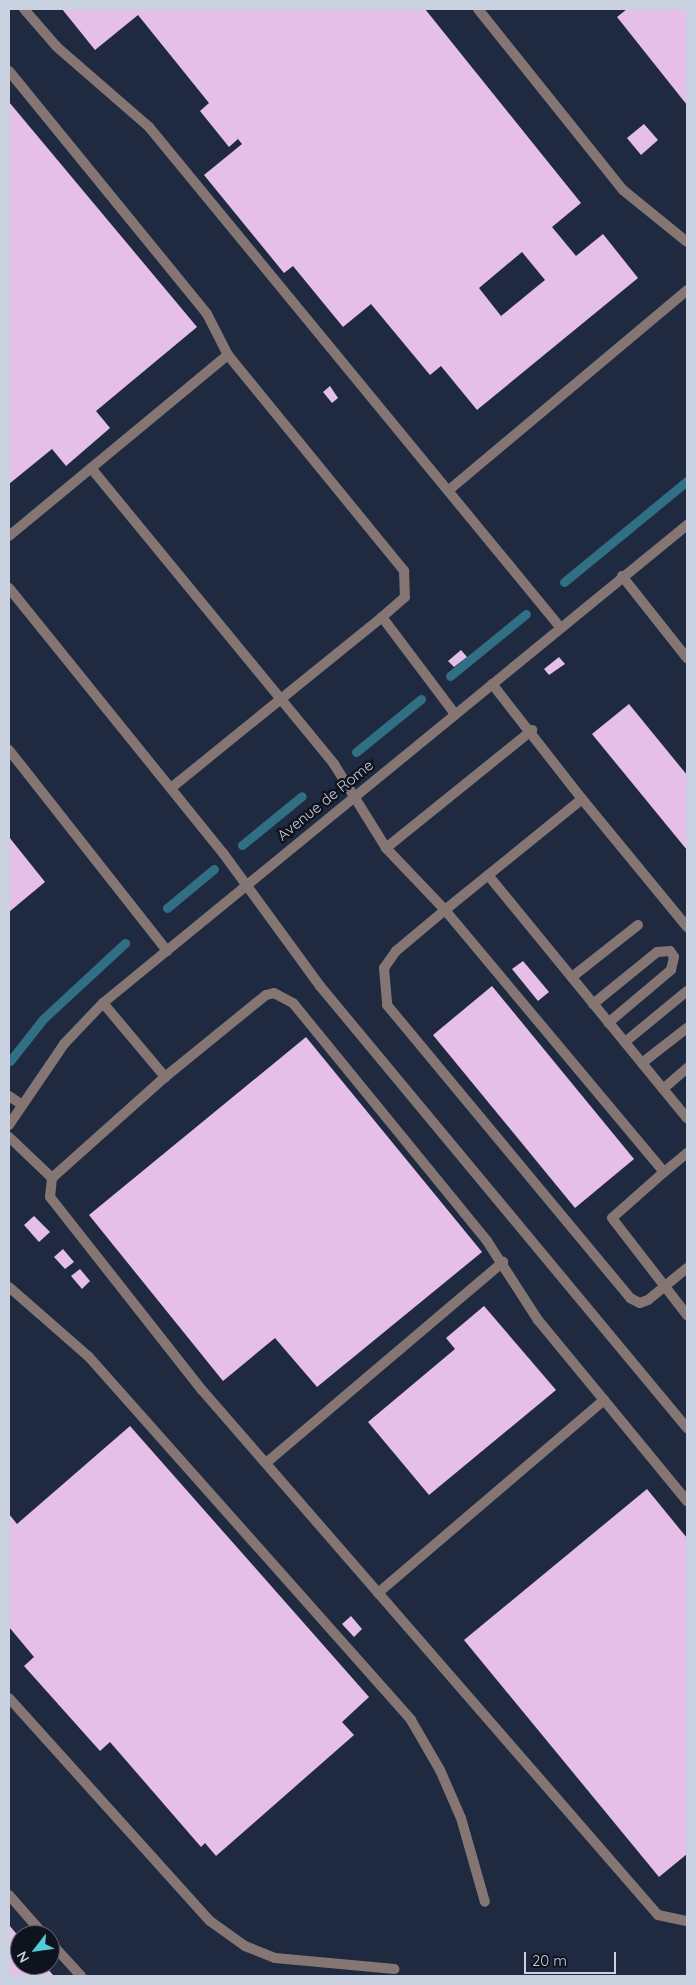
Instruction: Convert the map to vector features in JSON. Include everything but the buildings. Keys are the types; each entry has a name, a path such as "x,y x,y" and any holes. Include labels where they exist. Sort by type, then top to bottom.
{"street":[{"path":"24,9 56,47 149,127 560,627"},
{"path":"478,9 623,190 687,242"},
{"path":"9,71 207,314 228,355 404,571 404,596 382,617 170,788"},
{"path":"449,490 687,290"},
{"path":"9,536 228,355"},
{"path":"92,468 281,700 354,797 386,848 445,910 664,1172"},
{"name":"Avenue de Rome","path":"9,1125 21,1104 64,1044 103,1003 622,576 687,525"},
{"path":"622,576 687,658"},
{"path":"9,588 247,884 320,986 687,1428"},
{"path":"382,617 456,714"},
{"path":"492,684 532,730 582,799 687,927"},
{"path":"386,848 532,730"},
{"path":"9,750 167,951"},
{"path":"582,799 396,951 384,968 387,1005 630,1298 640,1303 664,1287 687,1268"},
{"path":"488,875 608,1023 663,1089 686,1113"},
{"path":"572,977 638,925"},
{"path":"593,1004 657,952 670,951 674,957 671,970 608,1023"},
{"path":"625,1042 687,991"},
{"path":"687,1501 538,1320 503,1262 282,996 266,995 165,1077 52,1178 50,1197 266,1463 658,1915 687,1921"},
{"path":"103,1003 165,1077"},
{"path":"642,1063 687,1028"},
{"path":"663,1089 687,1068"},
{"path":"9,1096 21,1104"},
{"path":"9,1138 34,1156 52,1178"},
{"path":"687,1153 612,1218 687,1315"},
{"path":"266,1463 503,1262"},
{"path":"9,1287 89,1357 411,1720 440,1770 461,1818 485,1902"},
{"path":"378,1593 604,1400"},
{"path":"9,1698 210,1921 245,1946 275,1958 394,1969"},
{"path":"9,1895 35,1925"},
{"path":"60,1953 81,1976"}],"waterway":[{"path":"564,582 687,481"},
{"path":"450,676 526,614"},
{"path":"356,752 421,699"},
{"path":"242,845 302,796"},
{"path":"167,908 214,869"},
{"path":"10,1061 43,1019 125,943"}]}
